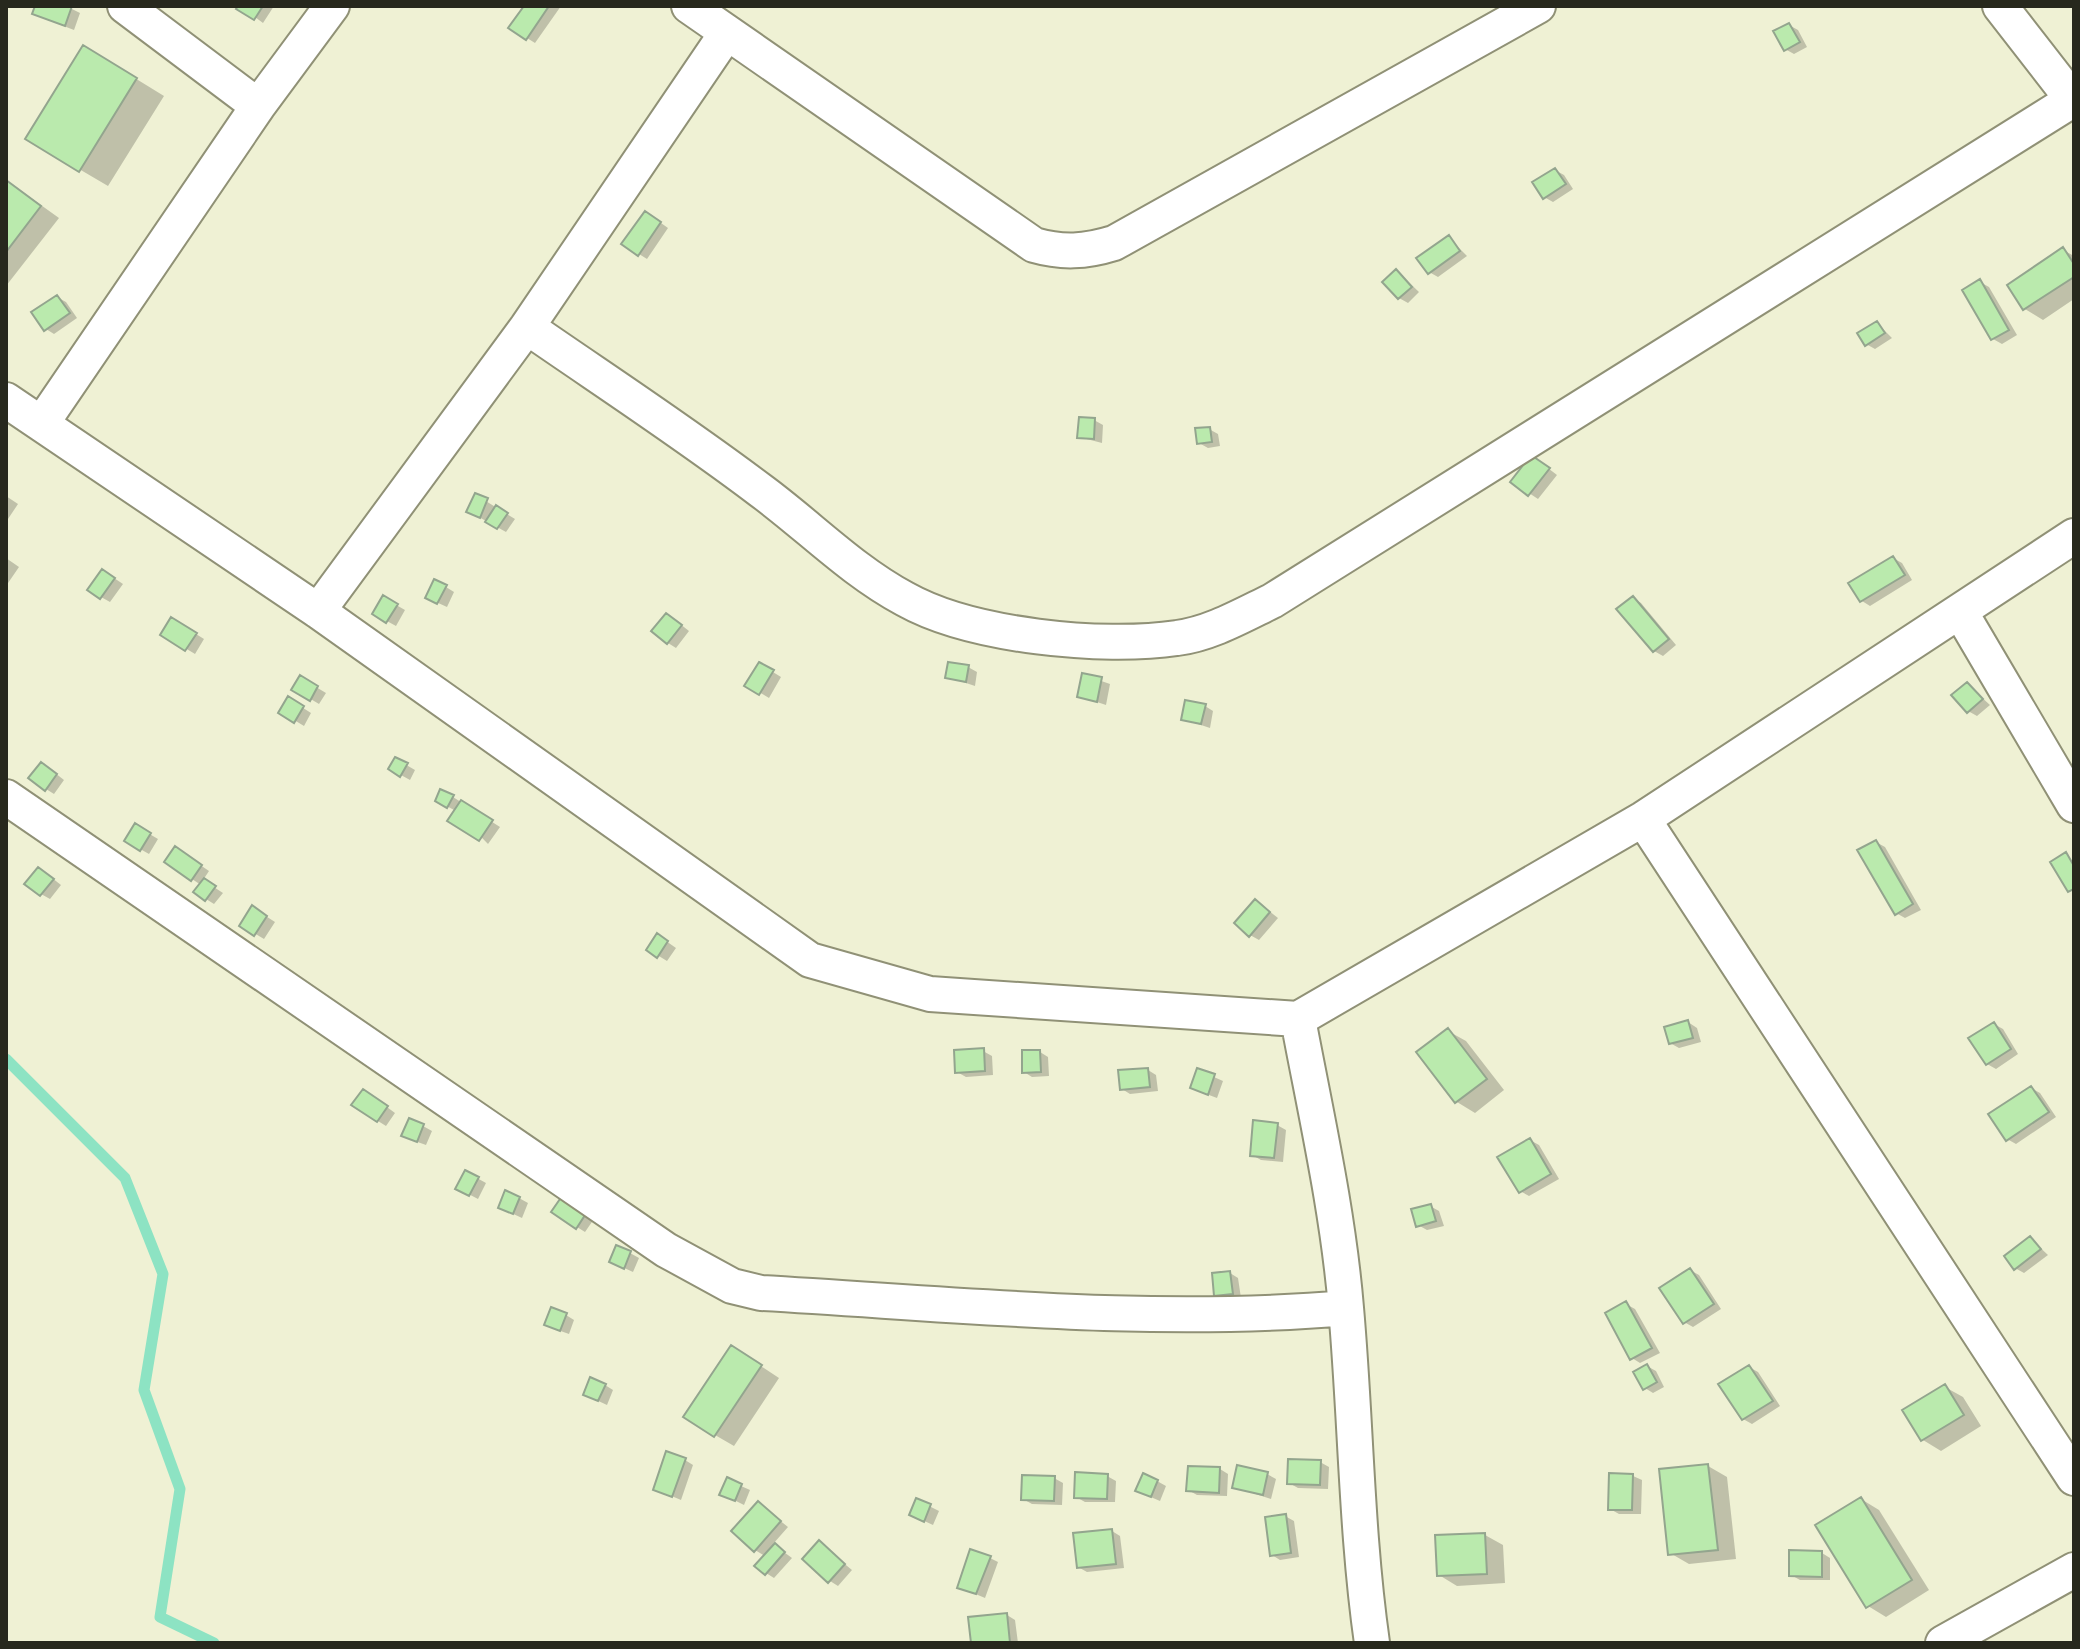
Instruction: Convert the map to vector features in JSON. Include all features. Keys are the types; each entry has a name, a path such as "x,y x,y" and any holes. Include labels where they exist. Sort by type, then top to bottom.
{"street":[{"path":"125,6 258,106"},
{"path":"42,423 258,106 332,6"},
{"path":"689,6 1034,245 1055,251 1078,252 1114,243 1538,6"},
{"path":"527,327 761,490 863,574 934,613 960,622 1052,637 1130,641 1179,638 1226,623 1272,601 2074,100 2000,6"},
{"path":"318,611 527,327 726,34"},
{"path":"6,400 318,611 810,960 930,994 1298,1019 1643,819 2074,536"},
{"path":"1961,613 2074,805"},
{"path":"6,797 666,1250 732,1286 761,1293 1165,1317 1267,1315 1346,1308"},
{"path":"1643,819 2074,1478"},
{"path":"1298,1019 1335,1218 1346,1308 1355,1487 1372,1643"},
{"path":"1943,1643 2074,1570"}],"building":[{"path":"35,6 72,6 65,26 32,14"},
{"path":"238,6 263,6 254,20 236,9"},
{"path":"524,6 549,6 526,40 508,28"},
{"path":"1789,23 1800,42 1784,51 1773,31"},
{"path":"83,45 137,78 79,172 25,139"},
{"path":"1555,168 1566,184 1543,199 1532,182"},
{"path":"6,180 41,206 6,252"},
{"path":"645,211 661,222 638,256 621,244"},
{"path":"1449,235 1460,251 1428,274 1416,258"},
{"path":"2063,247 2074,264 2074,277 2023,310 2007,285"},
{"path":"1396,269 1412,287 1398,299 1382,282"},
{"path":"1980,279 2009,330 1991,340 1962,290"},
{"path":"57,295 70,313 44,331 31,312"},
{"path":"1877,321 1885,333 1865,346 1857,333"},
{"path":"1079,417 1095,418 1094,439 1077,438"},
{"path":"1210,427 1212,442 1197,444 1195,428"},
{"path":"1531,455 1550,468 1528,496 1510,482"},
{"path":"475,493 488,498 480,518 466,512"},
{"path":"496,505 508,513 497,529 485,522"},
{"path":"1893,556 1905,575 1860,602 1848,583"},
{"path":"102,569 115,578 100,599 87,590"},
{"path":"434,579 447,585 437,604 425,598"},
{"path":"383,595 398,604 386,623 372,614"},
{"path":"1633,596 1669,639 1653,652 1616,609"},
{"path":"666,613 682,625 667,644 651,631"},
{"path":"171,617 197,633 185,651 160,635"},
{"path":"759,662 774,670 759,695 744,686"},
{"path":"948,662 969,665 966,682 945,678"},
{"path":"1082,673 1102,677 1097,702 1077,697"},
{"path":"300,675 318,686 310,701 291,690"},
{"path":"1967,682 1983,699 1967,713 1951,695"},
{"path":"288,696 304,706 294,723 278,713"},
{"path":"1185,700 1206,704 1201,724 1181,720"},
{"path":"395,757 408,763 400,777 388,769"},
{"path":"41,762 57,774 45,791 28,778"},
{"path":"440,789 454,795 447,808 435,801"},
{"path":"461,800 493,820 479,841 447,821"},
{"path":"135,823 151,833 140,851 124,841"},
{"path":"1876,840 1913,904 1895,915 1857,850"},
{"path":"175,846 202,865 191,881 164,862"},
{"path":"2066,852 2074,866 2074,889 2068,892 2050,862"},
{"path":"38,867 54,879 40,896 24,884"},
{"path":"204,878 216,886 205,901 193,892"},
{"path":"1255,899 1270,912 1249,937 1234,923"},
{"path":"252,905 267,916 254,936 239,926"},
{"path":"657,933 668,941 657,958 646,950"},
{"path":"1688,1020 1693,1038 1669,1044 1664,1027"},
{"path":"1994,1022 2011,1049 1986,1065 1968,1038"},
{"path":"1448,1028 1487,1079 1455,1103 1416,1052"},
{"path":"984,1048 985,1071 955,1073 954,1050"},
{"path":"1022,1050 1040,1050 1041,1072 1022,1073"},
{"path":"1148,1068 1150,1087 1120,1090 1118,1070"},
{"path":"1197,1068 1215,1074 1208,1095 1190,1088"},
{"path":"2031,1086 2049,1112 2006,1141 1988,1114"},
{"path":"363,1089 388,1106 377,1122 351,1105"},
{"path":"409,1118 424,1124 417,1142 401,1136"},
{"path":"1253,1120 1278,1123 1274,1158 1250,1156"},
{"path":"1530,1138 1551,1174 1519,1193 1497,1157"},
{"path":"465,1170 479,1177 469,1196 455,1189"},
{"path":"505,1190 520,1197 513,1214 498,1208"},
{"path":"562,1196 587,1212 576,1229 551,1212"},
{"path":"1431,1204 1436,1221 1416,1227 1411,1209"},
{"path":"2030,1236 2041,1249 2014,1270 2004,1256"},
{"path":"616,1245 631,1251 624,1269 609,1262"},
{"path":"1690,1268 1714,1304 1683,1324 1659,1288"},
{"path":"1230,1271 1233,1294 1214,1296 1212,1273"},
{"path":"1626,1301 1652,1348 1630,1360 1605,1313"},
{"path":"551,1307 567,1313 560,1331 544,1325"},
{"path":"731,1345 762,1365 714,1437 683,1417"},
{"path":"1647,1364 1657,1382 1643,1390 1633,1372"},
{"path":"1749,1365 1773,1401 1742,1420 1718,1384"},
{"path":"590,1377 606,1384 598,1401 583,1395"},
{"path":"1945,1384 1964,1415 1921,1441 1902,1410"},
{"path":"666,1451 686,1458 672,1497 653,1490"},
{"path":"1288,1459 1321,1460 1320,1485 1287,1484"},
{"path":"1708,1464 1718,1550 1668,1555 1659,1469"},
{"path":"1237,1465 1268,1472 1263,1495 1232,1488"},
{"path":"1188,1466 1220,1467 1219,1493 1186,1491"},
{"path":"1075,1472 1108,1474 1107,1499 1074,1498"},
{"path":"1143,1473 1158,1480 1151,1497 1135,1491"},
{"path":"1609,1473 1633,1474 1632,1510 1608,1510"},
{"path":"1022,1475 1055,1476 1054,1501 1021,1500"},
{"path":"727,1477 742,1484 735,1501 719,1495"},
{"path":"1861,1497 1912,1580 1866,1608 1815,1525"},
{"path":"916,1498 931,1504 924,1522 909,1515"},
{"path":"758,1501 781,1521 754,1552 731,1531"},
{"path":"1286,1514 1291,1553 1270,1556 1265,1517"},
{"path":"1112,1529 1116,1564 1077,1568 1073,1533"},
{"path":"1485,1533 1487,1574 1437,1576 1435,1535"},
{"path":"819,1540 845,1564 828,1583 802,1559"},
{"path":"775,1543 785,1552 765,1575 754,1566"},
{"path":"970,1549 991,1556 976,1594 957,1588"},
{"path":"1789,1550 1822,1551 1822,1577 1789,1576"},
{"path":"1007,1613 1010,1643 971,1643 968,1617"}],"waterway":[{"path":"6,1059 125,1178 163,1274 144,1390 180,1489 160,1617 214,1643"}]}
